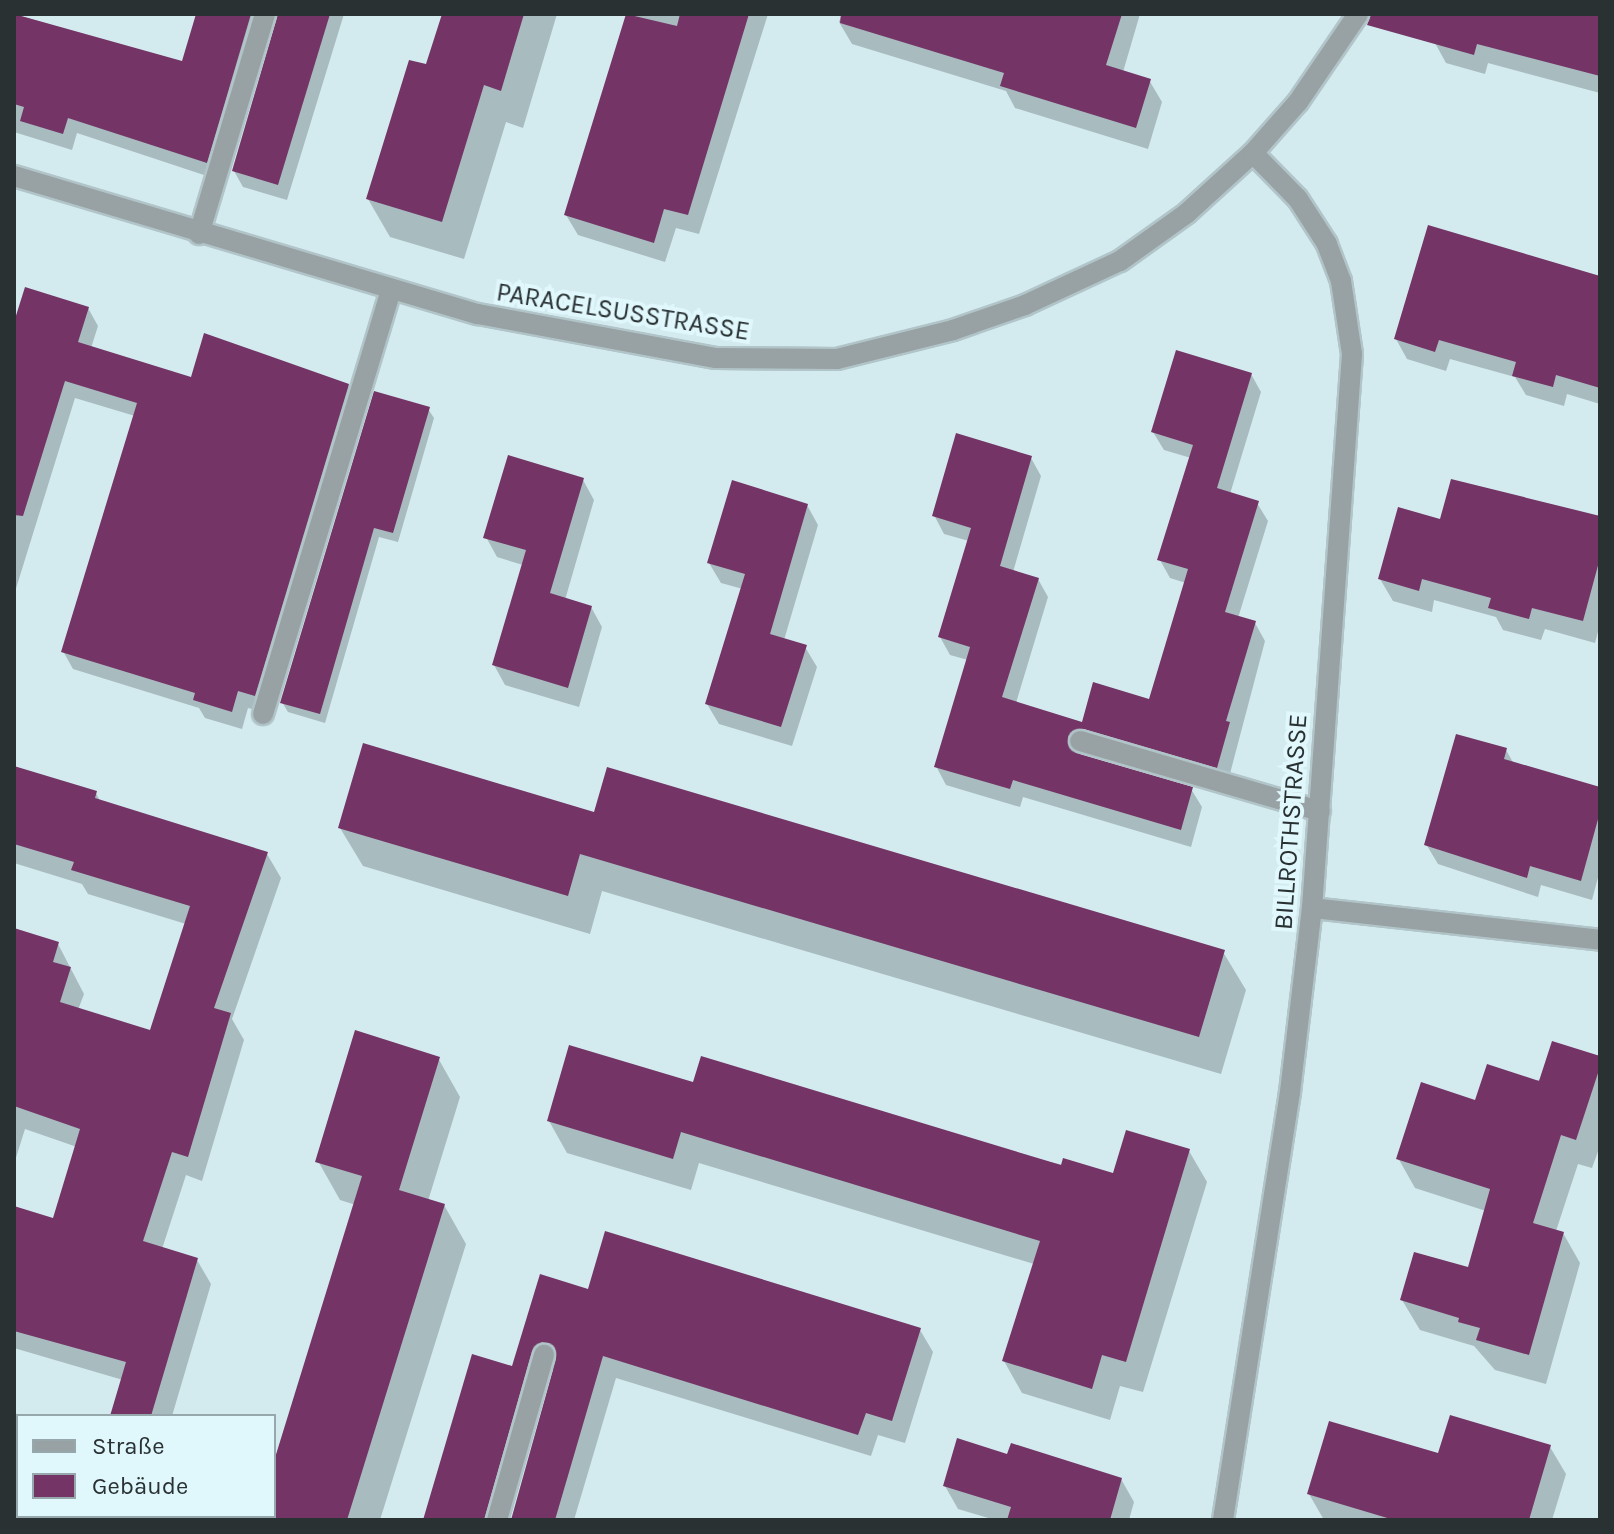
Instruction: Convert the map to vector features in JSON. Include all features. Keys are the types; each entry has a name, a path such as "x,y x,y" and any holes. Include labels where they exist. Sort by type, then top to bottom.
{"street":[{"path":"199,234 265,14"},
{"name":"PARACELSUSSTRASSE","path":"14,176 199,234 478,314 716,358 837,359 1025,305 1120,261 1187,213 1253,153 1298,102 1358,14"},
{"name":"BILLROTHSTRASSE","path":"1223,1520 1290,1092 1312,908 1352,354 1341,281 1327,244 1298,199 1253,153"},
{"path":"263,714 391,289"},
{"path":"1080,741 1320,811"},
{"path":"1312,908 1600,940"},
{"path":"497,1520 544,1355"}],"building":[{"path":"14,14 182,61 196,14 251,14 207,163 68,118 63,134 20,121 24,107 14,104"},
{"path":"278,14 330,14 278,185 232,171"},
{"path":"442,14 524,14 501,91 484,85 442,222 366,199 409,60 426,64"},
{"path":"626,14 677,26 680,14 749,14 688,215 664,209 654,243 564,215"},
{"path":"841,14 1122,14 1106,65 1151,79 1136,128 1000,86 1004,73 840,23"},
{"path":"1371,14 1600,14 1600,76 1477,44 1474,55 1367,25"},
{"path":"1428,225 1600,276 1600,388 1556,375 1553,387 1512,376 1516,362 1439,340 1435,352 1394,339"},
{"path":"25,287 89,307 78,342 191,377 204,333 349,384 255,696 238,691 232,712 193,700 195,693 61,652 137,403 65,381 23,516 14,515 14,322"},
{"path":"1176,350 1252,373 1217,488 1259,501 1225,612 1256,621 1226,721 1230,722 1217,768 1084,729 1068,737 1076,753 1193,787 1181,830 1013,780 1010,789 934,767 970,647 938,637 971,528 932,516 956,433 1032,456 1000,566 1039,578 1002,697 1082,722 1093,682 1149,699 1188,569 1157,560 1193,445 1151,432"},
{"path":"374,391 430,407 393,533 374,528 320,714 280,703"},
{"path":"508,455 584,478 550,593 592,606 568,688 492,665 526,550 483,538"},
{"path":"1451,479 1600,516 1600,558 1583,621 1532,608 1529,619 1488,608 1491,598 1422,579 1419,591 1378,579 1398,507 1440,519"},
{"path":"732,480 808,504 770,634 807,645 781,727 705,704 745,574 707,563"},
{"path":"1456,734 1507,748 1504,759 1600,787 1600,812 1581,881 1530,866 1527,878 1424,845"},
{"path":"363,743 594,812 607,767 1225,950 1199,1037 580,854 568,896 338,828"},
{"path":"14,766 97,791 95,798 268,852 214,1008 231,1013 188,1157 172,1152 143,1241 198,1258 152,1414 111,1414 126,1362 14,1331 14,1206 53,1218 80,1129 14,1106 14,928 59,942 53,962 71,967 60,1002 150,1030 190,906 71,870 74,862 14,844"},
{"path":"355,1030 440,1057 399,1190 445,1204 347,1520 274,1520 276,1455 362,1176 315,1162"},
{"path":"1552,1041 1600,1056 1600,1067 1576,1140 1561,1135 1533,1223 1564,1232 1529,1355 1476,1340 1480,1328 1458,1322 1459,1318 1400,1300 1414,1252 1468,1267 1490,1189 1396,1159 1421,1082 1475,1100 1487,1064 1539,1081"},
{"path":"569,1045 693,1082 701,1056 1061,1165 1063,1158 1113,1173 1126,1130 1190,1149 1126,1362 1102,1355 1092,1389 1002,1361 1040,1241 681,1132 673,1159 547,1121"},
{"path":"605,1231 921,1328 892,1421 866,1413 858,1435 603,1356 555,1520 511,1520 556,1359 554,1347 542,1342 532,1351 484,1520 423,1520 472,1354 512,1366 540,1274 588,1289"},
{"path":"1450,1415 1551,1445 1529,1520 1394,1520 1307,1494 1329,1421 1438,1453"},
{"path":"957,1438 1007,1454 1011,1443 1122,1478 1110,1520 1007,1520 1011,1507 943,1486"}]}
